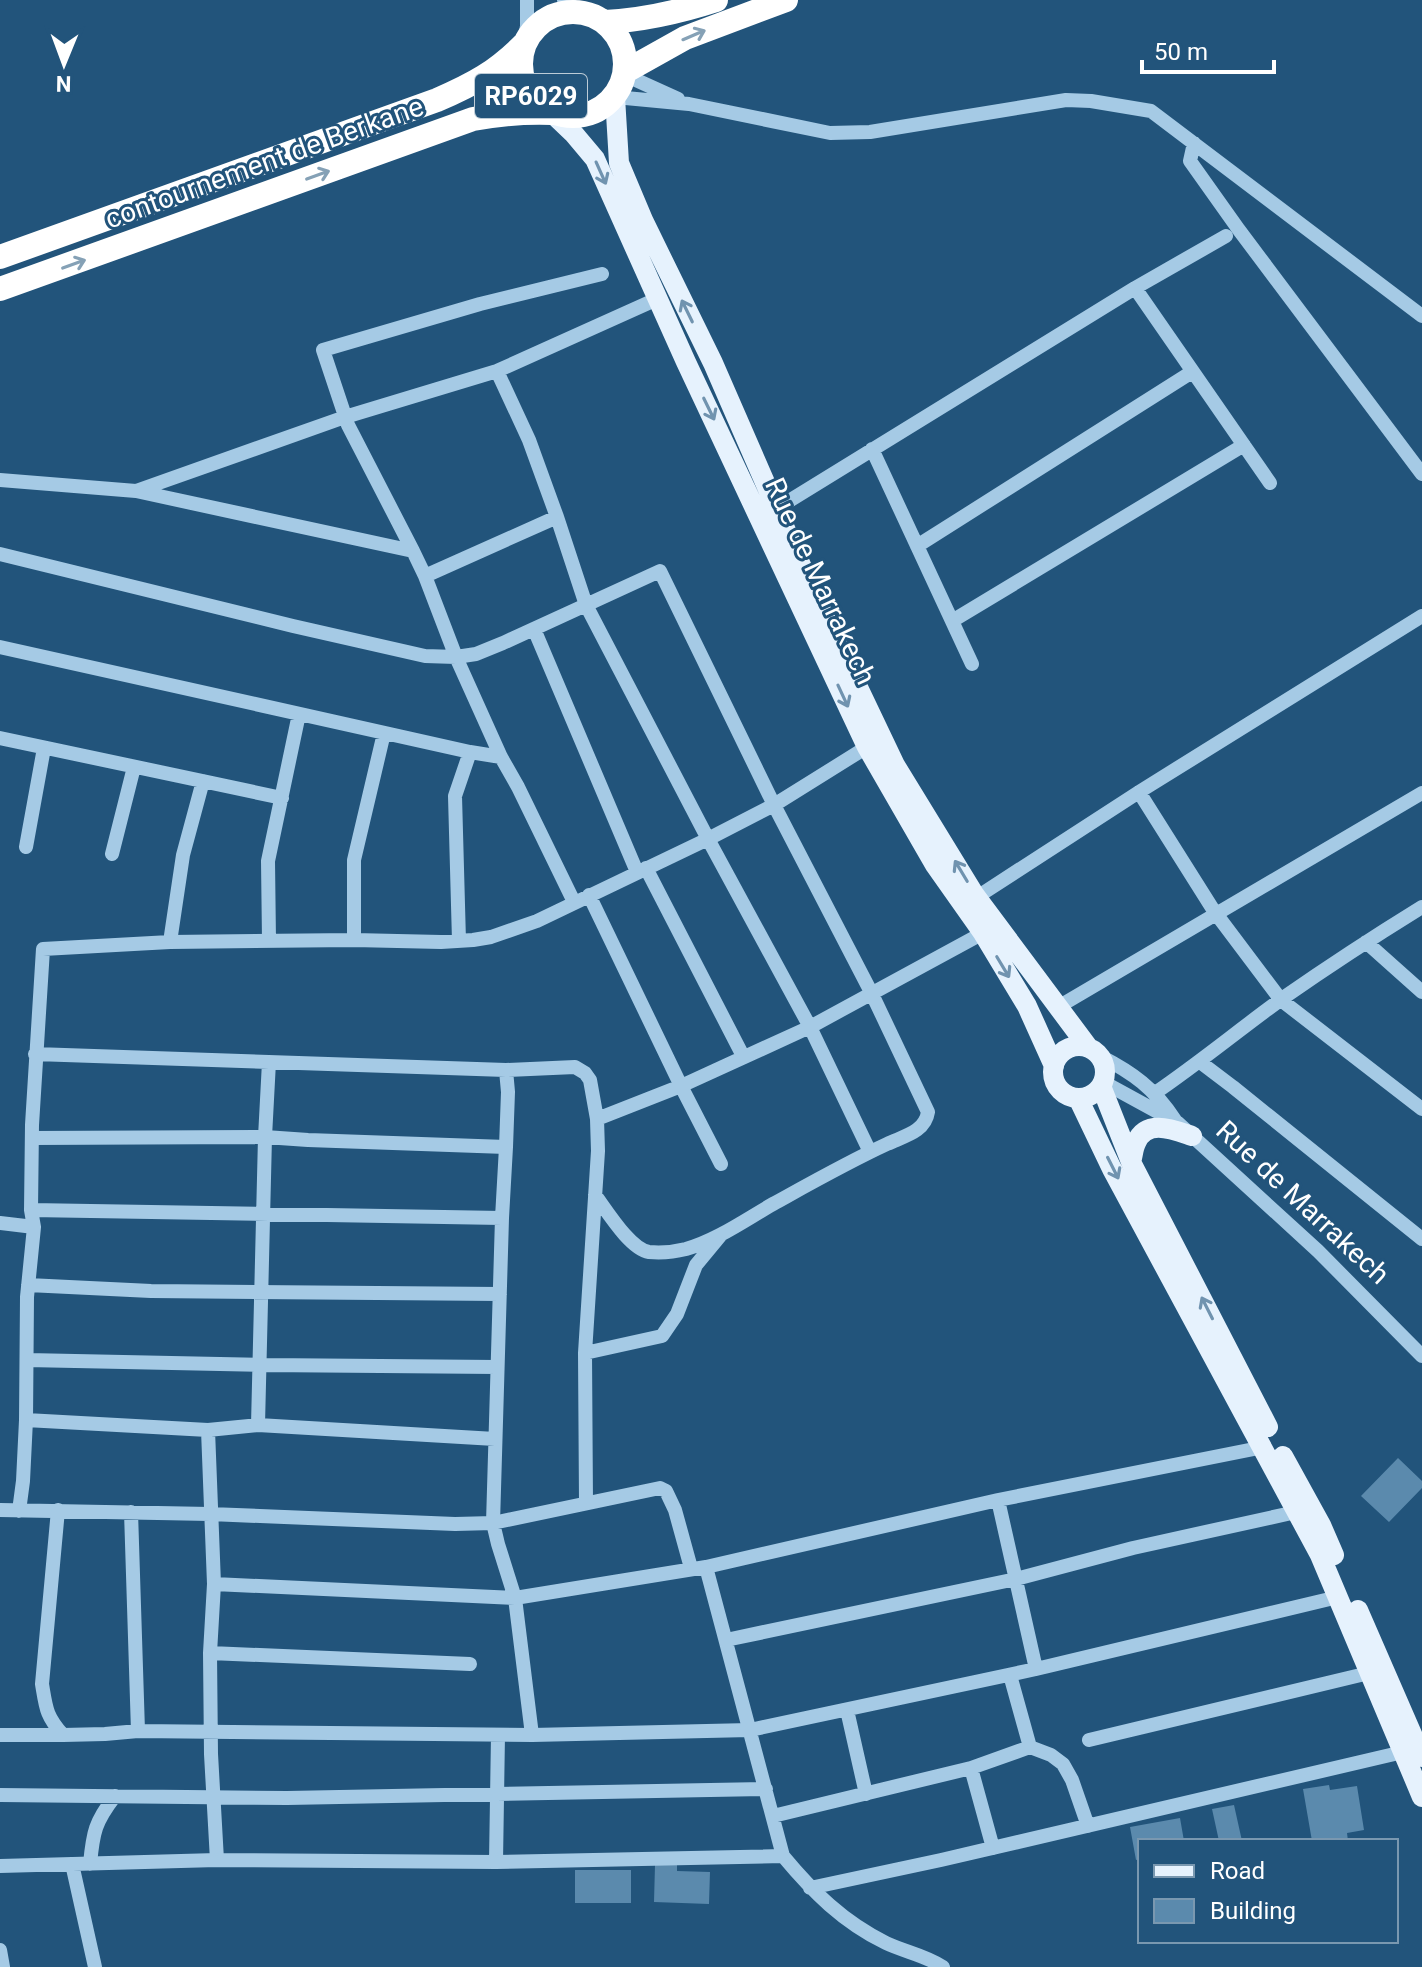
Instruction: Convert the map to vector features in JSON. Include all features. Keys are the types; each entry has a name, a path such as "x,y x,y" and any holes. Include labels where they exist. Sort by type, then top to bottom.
{"highway":[{"path":"605,22 652,18 716,0"},
{"path":"622,81 685,38 786,0"},
{"name":"RP6029","path":"572,6 605,22 622,44 626,58 622,81 605,106 580,117 552,113 541,106 524,84 521,71 524,44 531,32 541,22 566,12 572,6"},
{"path":"0,257 437,100 485,78 524,44"},
{"name":"contournement de Berkane","path":"0,289 473,119 512,113 552,113"}],"main road":[{"name":"Rue de Marrakech","path":"622,81 619,163 643,220 713,363 814,595 895,765 977,897 1094,1051"},
{"name":"Rue de Marrakech","path":"552,113 595,159 657,299 867,747 935,865 983,933 1027,1006 1054,1066"},
{"path":"1054,1066 1056,1059 1067,1049 1081,1046 1094,1051 1105,1068 1102,1084 1131,1162 1321,1525 1413,1755 1422,1797"},
{"name":"RP6029","path":"1054,1066 1053,1074 1058,1088 1078,1098"},
{"path":"1102,1084 1091,1095 1078,1098 1112,1169 1320,1555 1369,1673 1413,1755"},
{"path":"1131,1162 1136,1143 1150,1129 1165,1127 1185,1130"}],"street":[{"name":"RP6029","path":"524,44 527,0"},
{"path":"622,81 689,104 830,133 870,132 1066,100 1151,111 1422,316"},
{"path":"622,81 689,104"},
{"path":"1194,143 1190,161 1422,474"},
{"path":"776,509 1135,288 1226,236"},
{"path":"574,902 501,757 456,657 425,576 345,417 323,350 480,304 602,274"},
{"path":"1135,288 1270,483"},
{"path":"136,491 345,417 497,371 657,299"},
{"path":"497,371 529,440 586,605 810,1027 870,1152"},
{"path":"917,546 1192,372"},
{"path":"952,621 1244,445"},
{"path":"872,449 972,664"},
{"path":"0,480 136,491 413,551"},
{"path":"425,576 557,517"},
{"path":"0,554 425,656 456,657 476,654 660,571 774,805 872,994 928,1112 927,1123 805,1186 722,1234 686,1249 662,1253 645,1251 634,1245 595,1195"},
{"path":"977,897 1422,616"},
{"path":"534,629 641,870 743,1056"},
{"path":"0,647 501,757"},
{"path":"269,941 268,861 299,714"},
{"path":"354,940 354,860 384,733"},
{"path":"0,738 282,798"},
{"path":"19,1511 26,1420 28,1285 34,1227 31,1210 35,1054 43,949 170,942 459,941 491,937 516,929 708,839 774,805 867,747"},
{"path":"26,847 44,748"},
{"path":"459,941 455,796 470,752"},
{"path":"112,854 134,767"},
{"path":"170,942 183,855 203,781"},
{"path":"1139,792 1217,915 1281,1000 1422,1109"},
{"path":"1058,1007 1422,793"},
{"path":"589,895 721,1164"},
{"path":"1155,1093 1281,1000 1422,907"},
{"path":"597,1119 681,1086 810,1027 983,933"},
{"path":"1366,942 1422,992"},
{"name":"Rue de Marrakech","path":"1094,1051 1138,1077 1185,1130 1318,1251 1422,1356"},
{"path":"35,1054 506,1070 575,1067 585,1073 590,1080 597,1119 598,1151 585,1353 586,1503"},
{"path":"258,1425 269,1062"},
{"path":"1200,1062 1422,1239"},
{"path":"506,1070 508,1092 493,1523 515,1598 532,1735"},
{"name":"Rue de Marrakech","path":"1102,1084 1185,1130"},
{"path":"32,1138 265,1137 506,1147"},
{"path":"31,1210 502,1218"},
{"path":"0,1223 34,1227"},
{"path":"585,1353 662,1336 677,1314 696,1265 722,1234"},
{"path":"28,1285 151,1291 500,1294"},
{"path":"27,1360 497,1367"},
{"path":"26,1420 208,1430 258,1425 495,1439"},
{"path":"208,1430 214,1584 210,1731 217,1860"},
{"path":"214,1584 515,1598 698,1567 998,1500 1264,1447"},
{"path":"0,1510 493,1523 660,1488 666,1491 675,1510 726,1640 783,1856 810,1888 837,1913 885,1943 943,1967"},
{"path":"998,1500 1036,1669"},
{"path":"58,1510 42,1684 47,1712 63,1735"},
{"path":"131,1512 138,1731"},
{"path":"726,1640 1016,1579 1133,1548 1296,1512"},
{"path":"0,1735 138,1731 532,1735 750,1730 1010,1675 1338,1597"},
{"path":"210,1653 470,1664"},
{"path":"1089,1740 1369,1673"},
{"path":"1010,1675 1030,1747"},
{"path":"847,1710 866,1794"},
{"path":"496,1862 498,1735"},
{"path":"773,1816 971,1768 1030,1747 1051,1755 1063,1764 1088,1826"},
{"path":"810,1888 1413,1755"},
{"path":"971,1768 993,1848"},
{"path":"0,1795 212,1798 766,1789"},
{"path":"90,1864 95,1826 115,1796"},
{"path":"0,1866 217,1860 496,1862 783,1856"},
{"path":"72,1864 95,1967"},
{"path":"0,1950 3,1967"}],"building":[{"path":"1398,1458 1422,1481 1422,1488 1389,1522 1361,1496"},
{"path":"1329,1785 1330,1790 1357,1786 1364,1830 1347,1833 1348,1839 1312,1839 1303,1789"},
{"path":"1234,1805 1242,1839 1219,1839 1212,1809"},
{"path":"1180,1818 1184,1839 1138,1839 1136,1860 1130,1827"},
{"path":"655,1865 677,1865 677,1871 710,1872 709,1904 654,1902"},
{"path":"575,1870 631,1870 631,1903 575,1903"}]}
